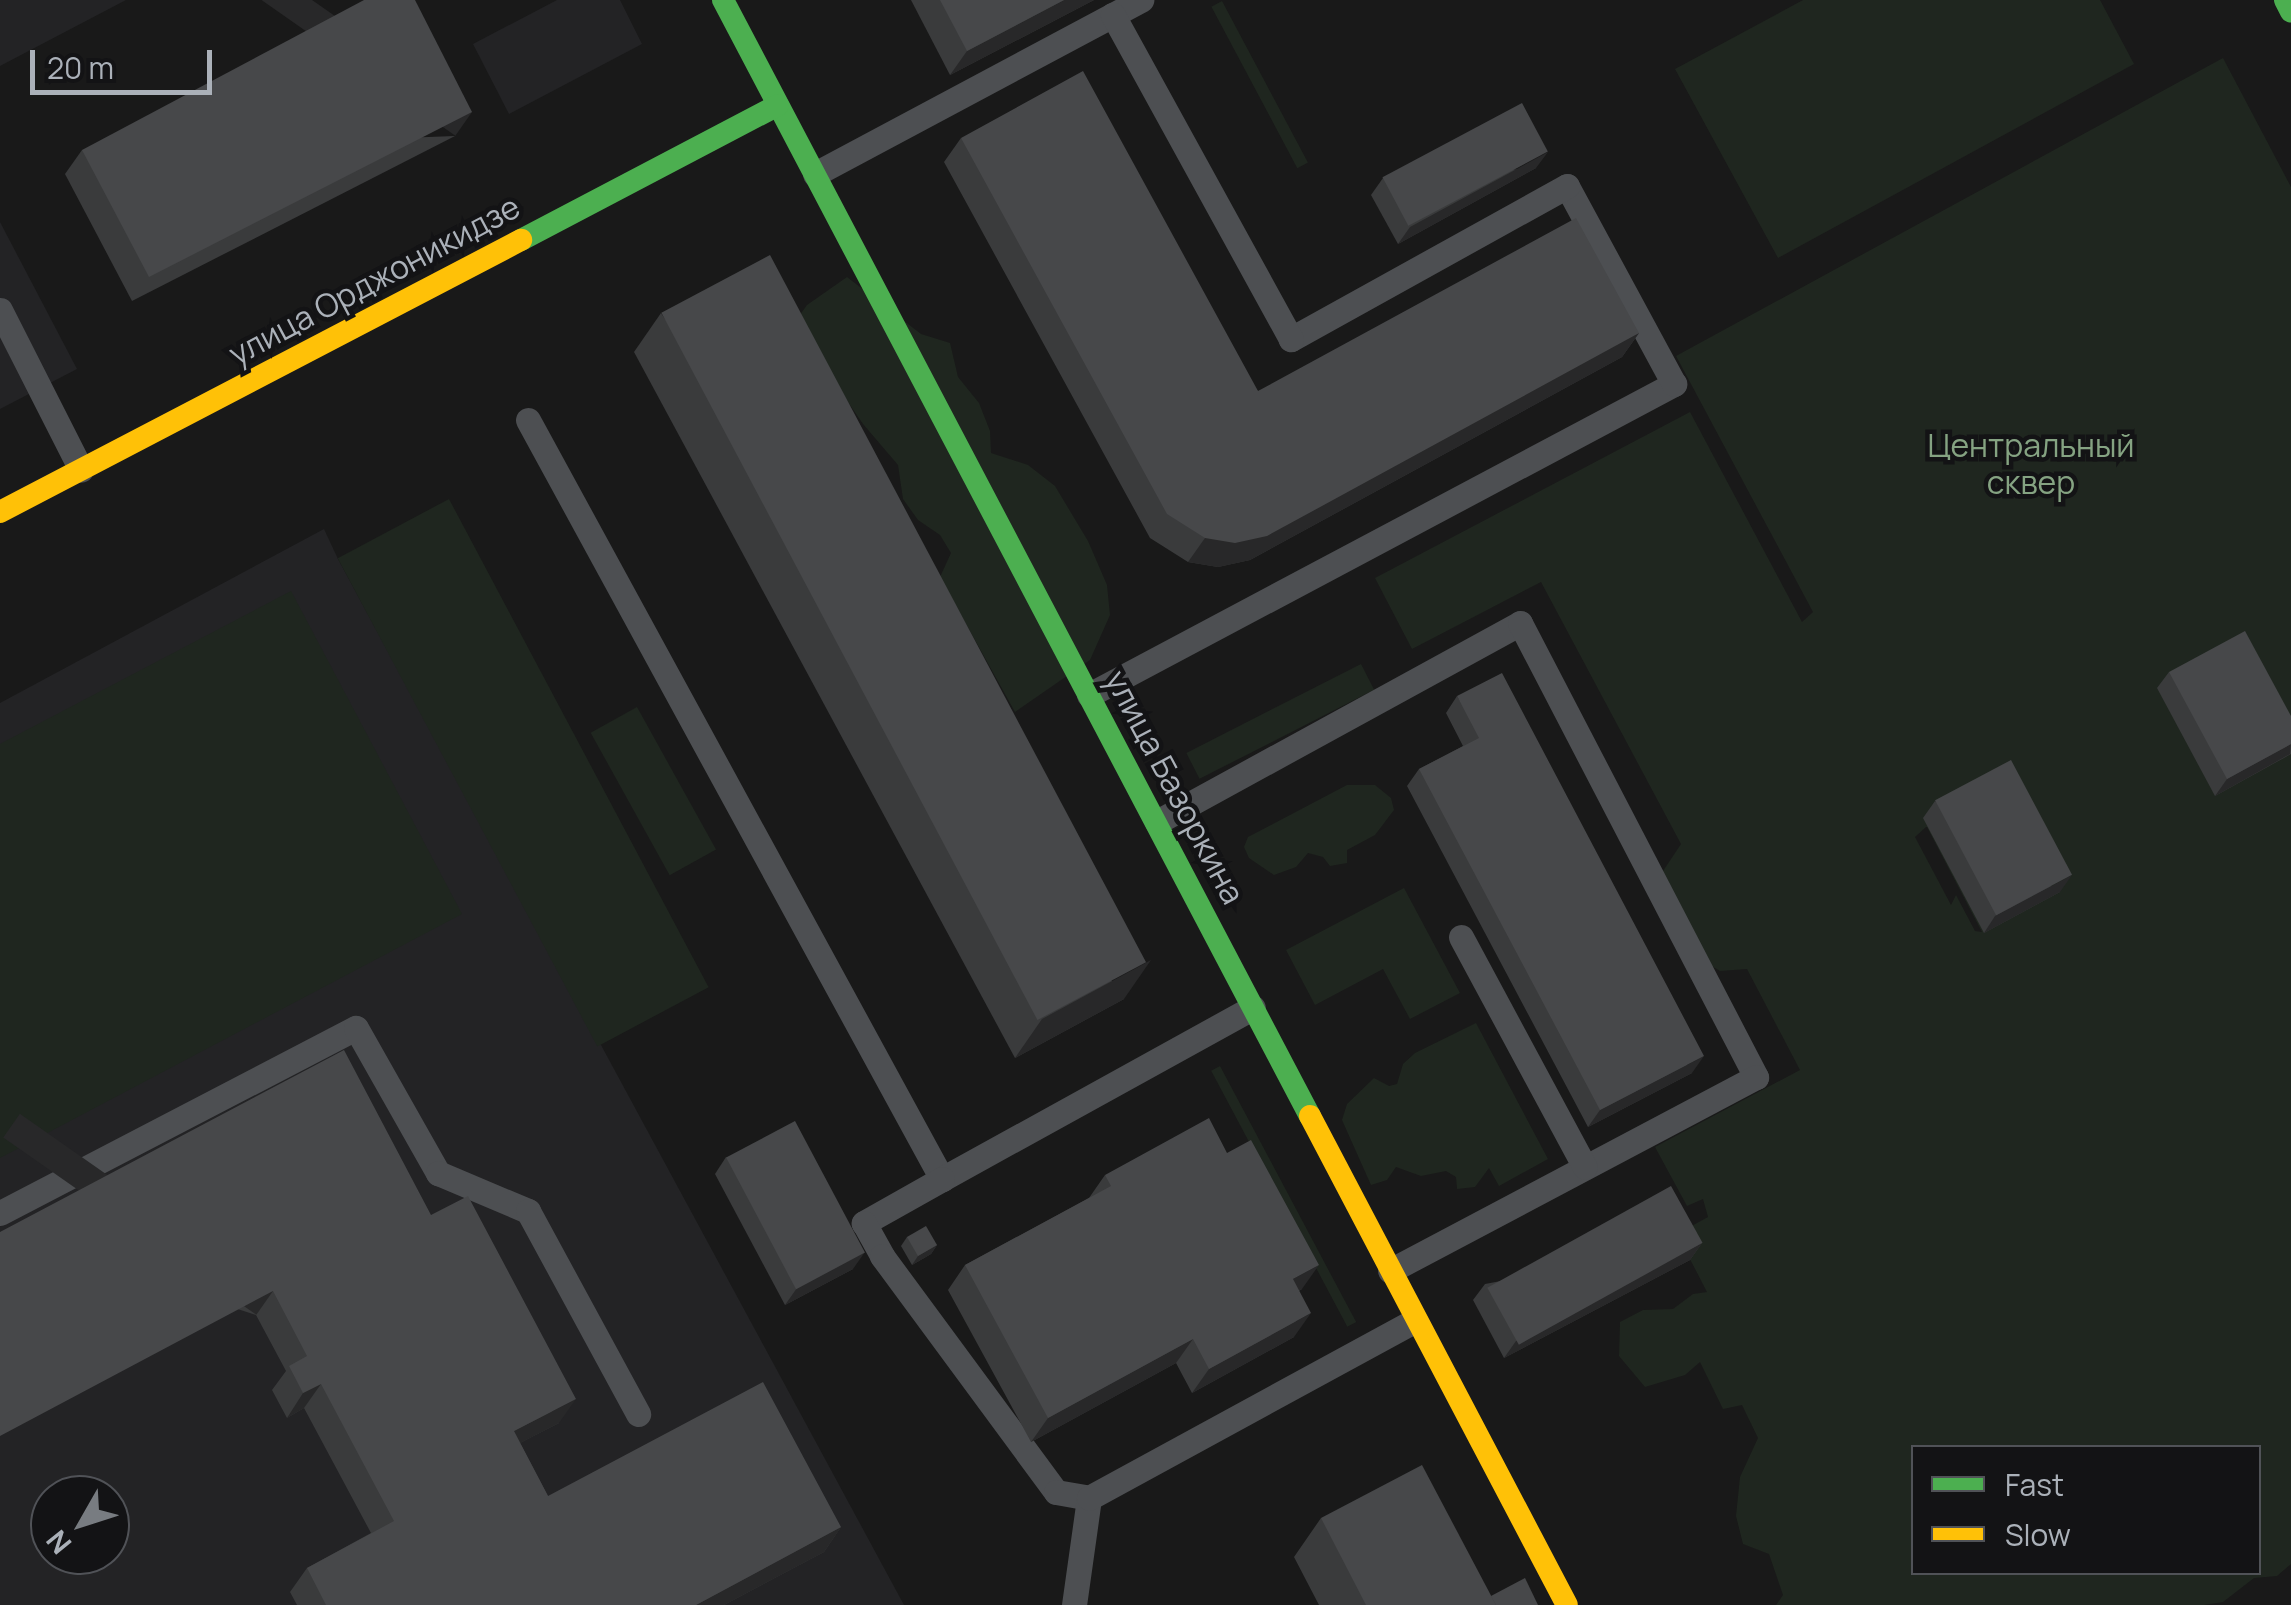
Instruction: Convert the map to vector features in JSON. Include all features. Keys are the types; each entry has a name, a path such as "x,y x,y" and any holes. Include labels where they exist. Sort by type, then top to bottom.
{"street":[{"name":"улица Базоркина","path":"723,0 1567,1605"},
{"path":"2285,0 2291,12"},
{"name":"улица Орджоникидзе","path":"0,512 778,105"}],"lane":[{"path":"815,174 1141,0"},
{"path":"1089,695 1674,384 1567,186 1291,339 1113,15"},
{"path":"0,310 81,470"},
{"path":"528,420 942,1179"},
{"path":"1157,822 1520,623 1756,1077 1390,1271"},
{"path":"1461,936 1585,1167"},
{"path":"1253,1007 864,1223 882,1256 1056,1492 1089,1498 1415,1320"},
{"path":"0,1213 356,1028 438,1173 528,1211 638,1414"},
{"path":"1074,1605 1089,1498"}],"shaded area":[{"path":"0,0 126,0 0,66"},
{"path":"557,0 620,0 642,44 509,114 473,44"},
{"path":"0,222 77,369 0,409"},
{"path":"324,529 904,1605 0,1605 0,703"}],"green space":[{"path":"1803,0 2100,0 2134,64 1778,258 1675,69"},
{"path":"1222,1 1308,163 1297,168 1211,7"},
{"name":"Центральный сквер","path":"2223,58 2291,187 2291,1564 2277,1576 2254,1578 2223,1602 1776,1605 1783,1595 1769,1554 1743,1544 1736,1516 1740,1477 1758,1438 1742,1405 1723,1409 1700,1362 1685,1375 1645,1387 1619,1356 1620,1322 1643,1310 1673,1309 1693,1294 1707,1292 1677,1234 1708,1217 1703,1199 1687,1206 1655,1147 1800,1070 1747,969 1720,971 1705,962 1657,880 1681,844 1541,582 1412,649 1375,578 1690,412 1802,622 1813,612 1676,356","holes":["1927,827 1982,932 1975,931 1956,895 1951,905 1915,837"]},
{"path":"847,277 921,334 950,343 958,377 979,403 990,431 991,453 1028,465 1055,486 1088,541 1107,585 1110,615 1090,660 1015,712 940,577 951,553 940,535 918,520 903,499 898,465 863,424 794,323 807,305"},
{"path":"449,499 709,987 597,1046 338,558"},
{"path":"291,591 462,914 0,1158 0,744"},
{"path":"1361,664 1374,690 1200,779 1186,753"},
{"path":"637,707 716,850 670,875 591,733"},
{"path":"1347,785 1375,785 1391,798 1394,810 1375,835 1347,850 1347,863 1330,866 1323,857 1308,853 1296,867 1274,875 1249,858 1244,847 1248,837"},
{"path":"1404,888 1460,993 1410,1019 1383,969 1315,1005 1286,950"},
{"path":"1476,1023 1548,1159 1499,1186 1489,1168 1475,1187 1457,1189 1456,1177 1446,1171 1421,1176 1396,1167 1387,1180 1371,1185 1342,1120 1347,1104 1374,1078 1389,1086 1397,1084 1403,1064 1415,1053"},
{"path":"1220,1066 1356,1322 1347,1327 1211,1071"}],"building":[{"path":"364,0 415,0 472,112 149,277 82,150"},
{"path":"940,0 1064,0 967,51"},
{"path":"1083,71 1258,391 1576,218 1639,333 1267,536 1235,543 1205,538 1167,514 961,138"},
{"path":"1522,103 1548,152 1408,226 1382,177"},
{"path":"770,255 1146,962 1037,1020 661,313"},
{"path":"2245,631 2291,716 2291,744 2227,779 2169,672"},
{"path":"1502,673 1704,1056 1600,1110 1419,769 1479,738 1457,696"},
{"path":"2011,760 2072,875 1996,915 1935,800"},
{"path":"344,1050 431,1215 468,1196 576,1399 514,1431 548,1496 763,1382 841,1527 696,1605 326,1605 307,1568 394,1521 321,1384 303,1393 289,1366 307,1356 273,1291 0,1436 0,1232"},
{"path":"1209,1118 1227,1153 1251,1140 1319,1265 1293,1279 1311,1313 1209,1369 1193,1339 1048,1418 965,1265 1111,1186 1105,1175"},
{"path":"795,1121 865,1253 796,1289 726,1158"},
{"path":"1671,1186 1703,1243 1519,1345 1487,1288"},
{"path":"926,1226 937,1245 918,1256 907,1237"},
{"path":"1422,1465 1496,1605 1366,1605 1321,1518"},
{"path":"1525,1578 1538,1605 1496,1605 1491,1596"}],"traffic: fast":[{"path":"723,0 1310,1116"},
{"path":"2285,0 2291,12"},
{"path":"521,240 778,105"}],"traffic: slow":[{"path":"0,512 521,240"},
{"path":"1310,1116 1567,1605"}]}
